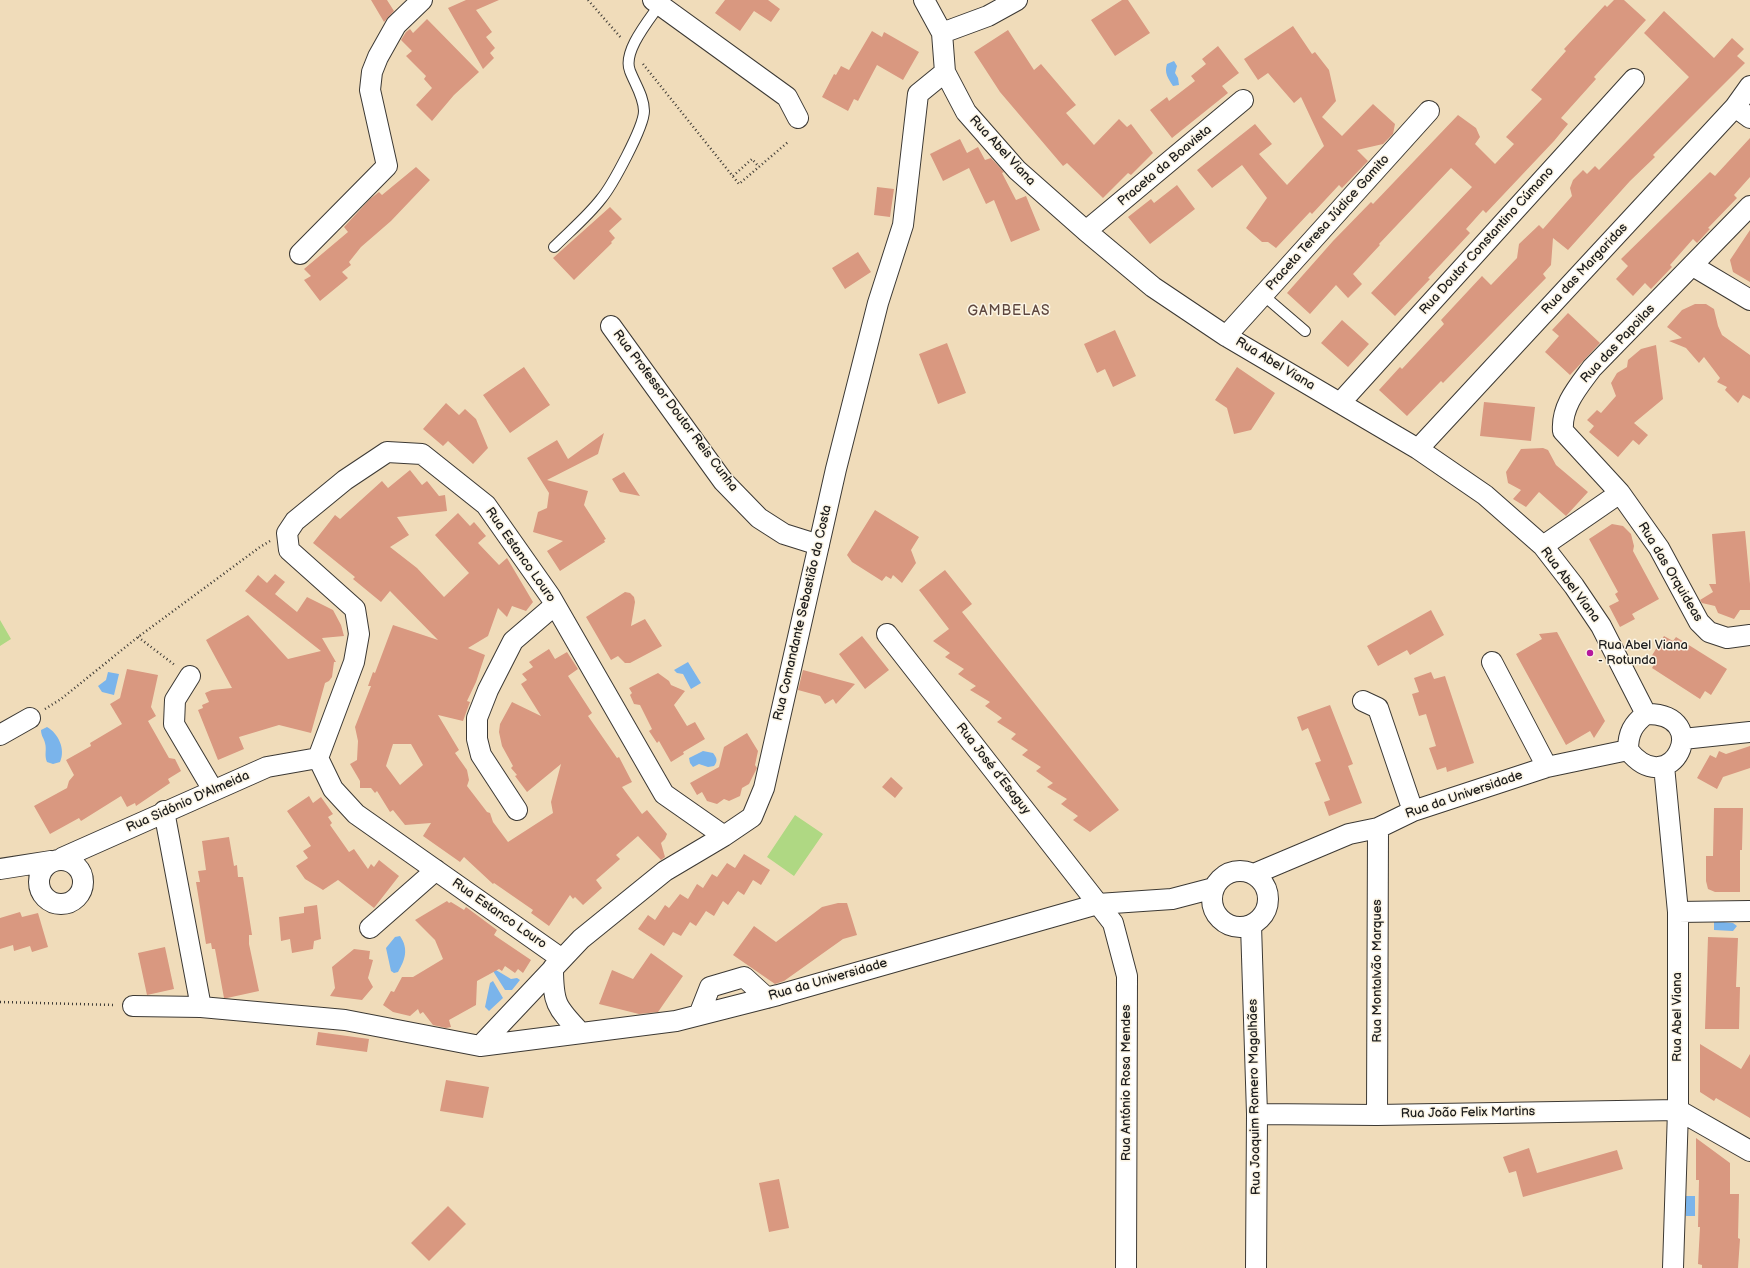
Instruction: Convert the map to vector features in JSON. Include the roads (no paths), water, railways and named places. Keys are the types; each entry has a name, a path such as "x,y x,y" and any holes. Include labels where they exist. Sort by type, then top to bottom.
{"street":[{"path":"300,254 386,166 370,90 372,72 378,57 396,25 422,0"},
{"name":"Rua Abel Viana","path":"924,0 942,33 946,72 966,112 1017,170 1086,231 1153,287 1226,336 1418,450 1485,496 1543,546 1601,626 1646,714"},
{"path":"942,33 988,16 1017,0"},
{"path":"659,1 787,97 798,118"},
{"name":"Rua Comandante Sebastião da Costa","path":"480,1046 581,939 665,871 724,836 752,817 764,788 836,469 876,311 903,225 918,94 946,72"},
{"name":"Rua Doutor Constantino Cúmano","path":"1340,403 1634,80"},
{"name":"Rua das Margaridas","path":"1418,450 1743,112 1750,86"},
{"name":"Praceta da Boavista","path":"1086,231 1243,100"},
{"name":"Praceta Teresa Júdice Gamito","path":"1226,336 1429,110"},
{"name":"Rua das Papoilas","path":"1620,493 1563,431 1562,419 1572,395 1592,368 1750,206"},
{"path":"1693,266 1750,300"},
{"name":"Rua Professor Doutor Reis Cunha","path":"611,326 728,486 758,518 784,534 819,545"},
{"name":"Rua Estanco Louro","path":"557,963 436,870 356,814 333,789 318,758 354,662 359,634 355,609 289,550 286,532 295,520 345,480 386,452 422,454 486,505 555,605 664,794 724,836"},
{"path":"1543,546 1620,493"},
{"name":"Rua das Orquideas","path":"1620,493 1659,548 1699,622 1709,632 1727,638 1750,635"},
{"path":"517,810 481,755 478,739 477,718 488,690 513,641 555,605"},
{"name":"Rua José d´Esaguy","path":"887,634 1098,904"},
{"path":"1492,662 1547,766"},
{"path":"190,676 175,700 174,724 213,790"},
{"path":"1363,701 1378,708 1413,811"},
{"path":"1646,714 1658,714 1671,718 1679,727 1683,739 1680,752 1673,760 1664,766 1652,768 1643,764 1628,750 1630,731 1636,722 1646,714"},
{"path":"0,735 30,718"},
{"path":"1683,739 1750,732"},
{"name":"Rua da Universidade","path":"1260,881 1305,852 1350,834 1378,828 1413,811 1547,766 1628,750"},
{"name":"Rua Sidónio D'Almeida","path":"0,869 57,860 267,767 318,758"},
{"name":"Rua Abel Viana","path":"1664,766 1678,912 1678,1110 1673,1268"},
{"path":"164,812 201,1007"},
{"name":"Rua Montalvão Marques","path":"1377,1114 1378,828"},
{"path":"370,928 436,870"},
{"path":"1235,871 1245,871 1260,881 1268,897 1267,906 1261,917 1251,925 1243,928 1228,925 1221,921 1212,907 1212,894 1214,888 1226,874 1235,871"},
{"name":"Rua da Universidade","path":"133,1006 201,1007 345,1020 480,1046 676,1020 767,998 1098,904 1172,899 1214,888"},
{"name":"Rua da Universidade","path":"1172,899 1212,907"},
{"name":"Rua António Rosa Mendes","path":"1098,904 1112,923 1127,976 1126,1268"},
{"path":"1678,912 1750,912"},
{"name":"Rua Joaquim Romero Magalhães","path":"1251,925 1257,1114 1256,1268"},
{"path":"557,963 553,993 561,1012 580,1032"},
{"path":"1678,1110 1750,1151"},
{"name":"Rua João Felix Martins","path":"1257,1114 1678,1110"}],"lane":[{"path":"554,247 602,198 639,131 644,111 640,93 629,70 628,58 636,39 659,1"},
{"path":"1263,295 1305,331"}],"water":[{"path":"1174,61 1177,66 1175,73 1178,78 1179,85 1173,86 1168,78 1166,70 1167,64"},
{"path":"688,662 701,683 691,689 683,674 677,673 674,670"},
{"path":"108,672 119,674 114,695 102,692 98,686 106,680"},
{"path":"47,727 58,737 62,752 60,762 53,764 47,762 45,741 41,732 41,730"},
{"path":"703,751 713,753 716,763 714,766 708,767 699,764 693,767 689,758"},
{"path":"1714,921 1733,923 1737,926 1733,931 1714,930"},
{"path":"400,936 403,941 405,954 403,963 398,972 394,973 391,971 386,948 395,937"},
{"path":"496,970 511,979 517,978 520,980 512,990 505,990 493,971"},
{"path":"493,981 503,998 489,1011 485,1007 490,983"},
{"path":"1686,1196 1695,1196 1695,1216 1686,1216"}],"place":[{"name":"Rua Abel Viana - Rotunda","path":"1590,653"}],"district":[{"name":"GAMBELAS","path":"1009,311"}]}
